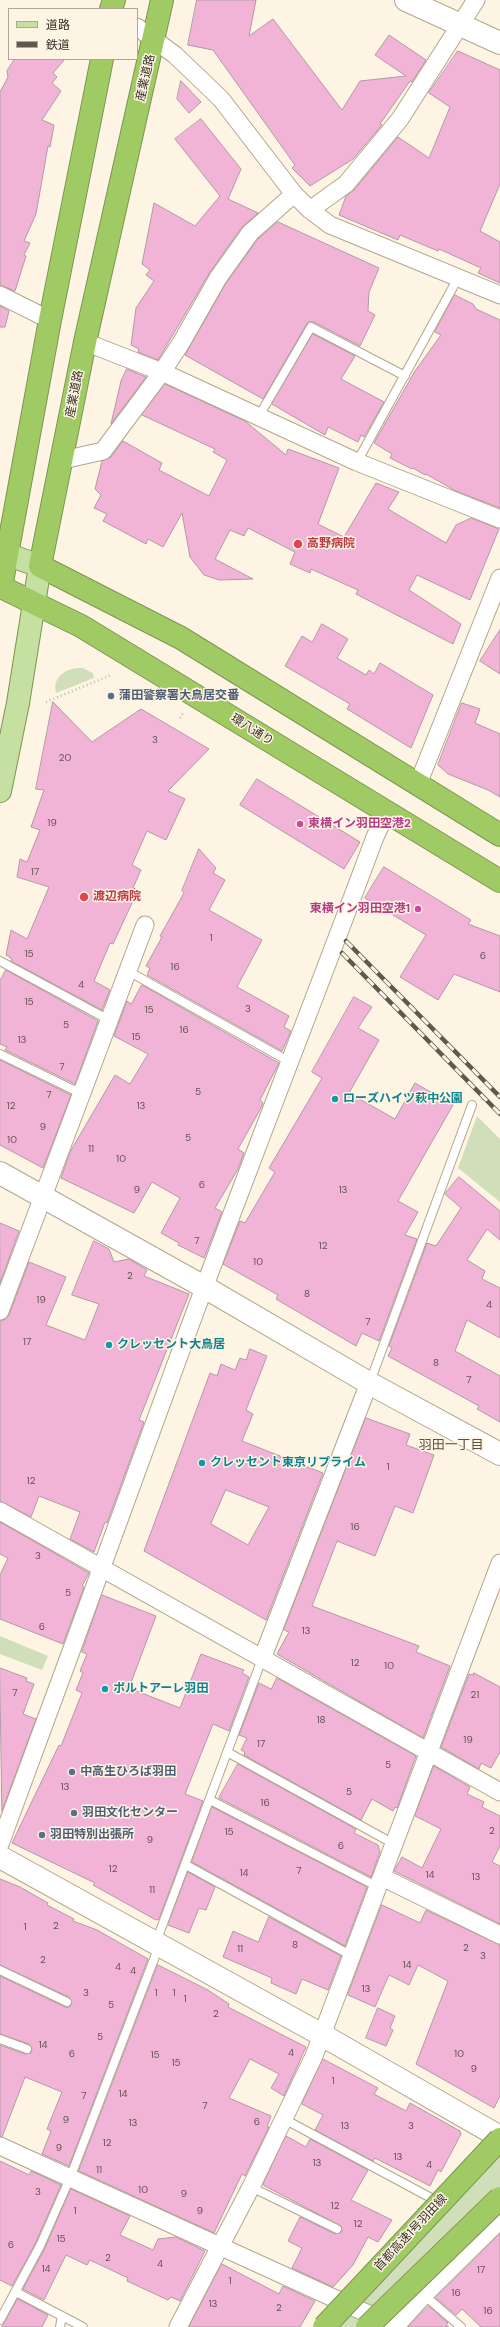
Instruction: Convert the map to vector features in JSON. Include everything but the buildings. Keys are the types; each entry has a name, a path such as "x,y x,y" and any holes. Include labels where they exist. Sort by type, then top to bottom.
{"highway":[{"name":"産業道路","path":"40,566 63,460 85,342 154,41 162,0"},
{"path":"0,589 3,553 102,60"},
{"path":"40,566 86,588 181,638 371,757 418,784 500,835"},
{"name":"環八通り","path":"0,589 35,602 81,626 500,881"},
{"name":"首都高速1号羽田線","path":"324,2327 498,2134"},
{"path":"367,2327 500,2198"}],"main road":[{"path":"3,553 40,566"},
{"name":"産業道路","path":"0,791 18,703 40,566"}],"street":[{"path":"406,0 500,43"},
{"path":"310,210 346,184 400,119 476,0"},
{"path":"138,28 175,55 221,100 294,194 310,210 330,225 500,295"},
{"path":"63,460 103,451 162,372 181,343 218,278 250,233 294,194"},
{"path":"0,295 50,320"},
{"path":"85,342 162,372 357,462 500,519"},
{"path":"418,784 500,578"},
{"path":"0,1844 290,1062 375,837 387,811"},
{"path":"0,1311 145,925"},
{"path":"0,1173 77,1220 206,1288 369,1383 500,1454"},
{"path":"262,1659 369,1383"},
{"path":"0,1511 102,1570 500,1792"},
{"path":"178,2327 251,2187 322,2035 500,1563"},
{"path":"0,1858 322,2035 498,2134 432,2199 316,2327"},
{"path":"380,1882 500,1935"},
{"path":"0,2146 396,2327 424,2295 498,2225"}],"lane":[{"path":"357,462 458,278"},
{"path":"259,416 311,327 405,376"},
{"path":"0,961 109,1020"},
{"path":"128,971 290,1062"},
{"path":"0,1054 82,1094"},
{"path":"369,1383 472,1105"},
{"path":"0,2320 40,2246 70,2178 262,1659"},
{"path":"227,1752 394,1844"},
{"path":"210,1800 380,1882"},
{"path":"186,1865 352,1956"},
{"path":"0,1970 67,2002"},
{"path":"0,2039 27,2049"},
{"path":"284,2119 432,2199"},
{"path":"251,2187 337,2229"},
{"path":"16,2292 83,2327"},
{"path":"424,2295 461,2327"},
{"path":"60,2327 62,2316"}],"path":[{"path":"46,702 111,675"}],"green space":[{"path":"83,668 93,673 94,678 56,693 56,682 62,674 71,669"},
{"path":"477,1116 500,1139 500,1202 458,1168"},
{"path":"0,1636 48,1656 42,1670 0,1654"},
{"path":"500,2126 500,2220 395,2327 316,2327"}],"railway":[{"path":"346,941 500,1097"},
{"path":"342,953 500,1114"}],"place":[{"name":"高野病院","path":"298,544"},
{"name":"蒲田警察署大鳥居交番","path":"111,696"},
{"name":"東横イン羽田空港2","path":"300,824"},
{"name":"渡辺病院","path":"84,897"},
{"name":"東横イン羽田空港1","path":"418,909"},
{"name":"ローズハイツ萩中公園","path":"335,1099"},
{"name":"クレッセント大鳥居","path":"109,1345"},
{"name":"クレッセント東京リプライム","path":"202,1463"},
{"name":"ポルトアーレ羽田","path":"105,1689"},
{"name":"中高生ひろば羽田","path":"72,1772"},
{"name":"羽田文化センター","path":"74,1813"},
{"name":"羽田特別出張所","path":"42,1835"}],"district":[{"name":"羽田一丁目","path":"451,1446"}]}
